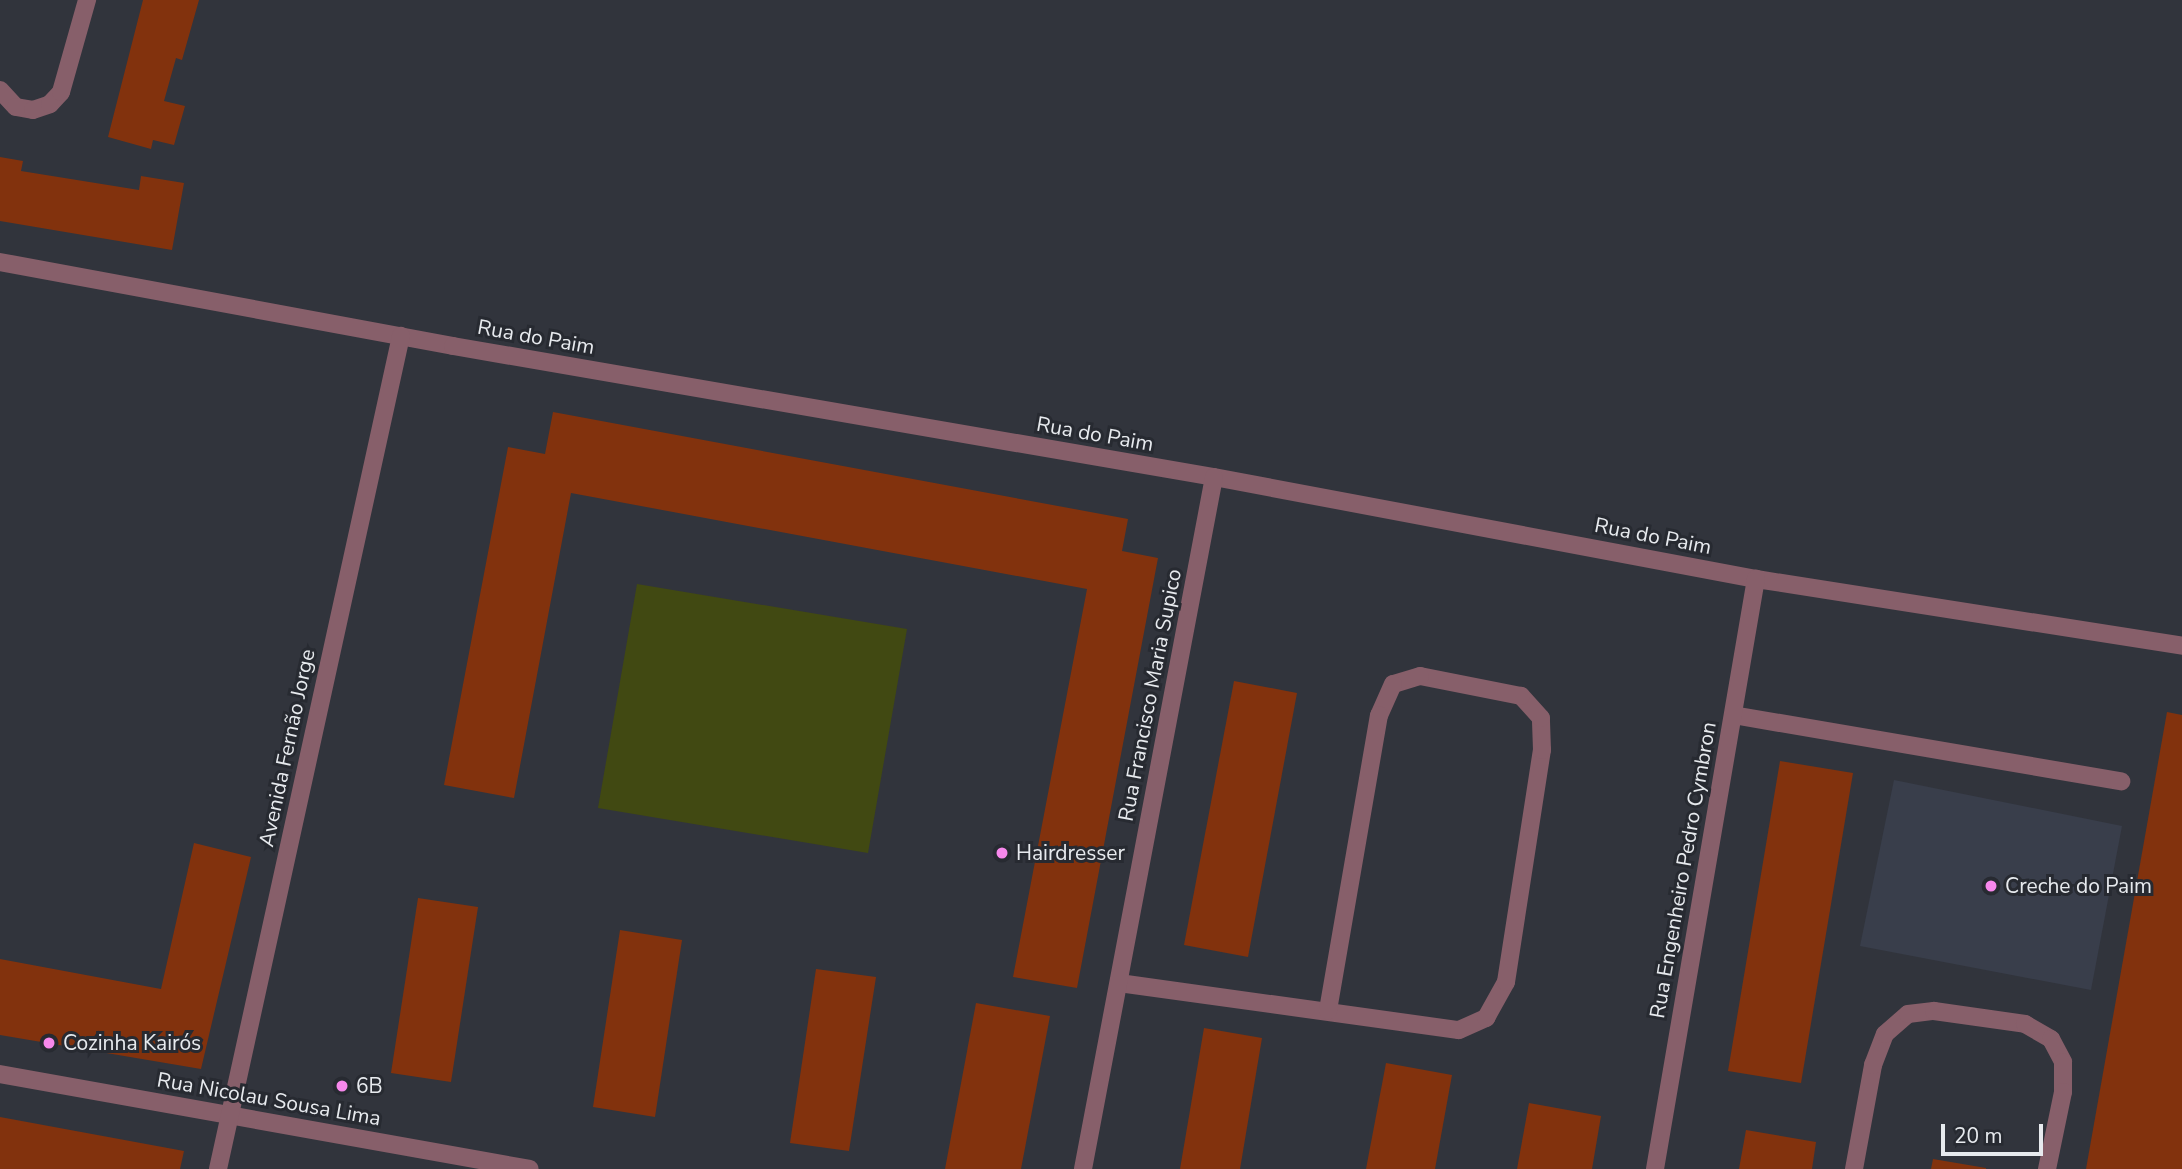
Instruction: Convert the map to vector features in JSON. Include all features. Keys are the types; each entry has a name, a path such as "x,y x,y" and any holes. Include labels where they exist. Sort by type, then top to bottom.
{"street":[{"path":"0,90 16,107 33,110 50,104 61,92 87,0"},
{"name":"Rua do Paim","path":"0,262 401,336 1214,477 1756,579 2182,646"},
{"name":"Avenida Fernão Jorge","path":"218,1169 401,336"},
{"name":"Rua Francisco Maria Supico","path":"1083,1169 1214,477"},
{"name":"Rua Engenheiro Pedro Cymbron","path":"1655,1169 1756,579"},
{"path":"1119,983 1460,1030 1486,1018 1506,982 1542,750 1541,718 1521,696 1420,676 1393,684 1379,715 1328,1011"},
{"path":"1733,715 2121,781"},
{"path":"1854,1169 1874,1065 1885,1034 1909,1014 1934,1011 2025,1024 2050,1039 2063,1062 2063,1092 2047,1169"},
{"name":"Rua Nicolau Sousa Lima","path":"0,1074 530,1169"}],"shaded area":[{"name":"Creche do Paim","path":"1894,780 2122,826 2091,990 1860,946"}],"green space":[{"path":"637,584 907,629 868,853 598,808"}],"building":[{"path":"143,0 199,0 182,60 176,58 164,101 185,106 174,145 153,140 151,149 108,137"},
{"path":"0,157 23,161 21,171 139,190 141,176 184,183 172,250 0,221"},
{"path":"553,412 1128,519 1122,551 1158,558 1077,988 1013,977 1087,589 571,493 514,798 444,785 508,447 545,454"},
{"path":"1234,681 1297,693 1248,957 1184,945"},
{"path":"2167,712 2182,715 2182,1169 2086,1169"},
{"path":"1780,761 1853,773 1801,1083 1728,1071"},
{"path":"194,843 251,857 201,1069 0,1035 0,959 161,989"},
{"path":"418,898 478,907 451,1082 391,1073"},
{"path":"620,930 682,940 655,1117 593,1107"},
{"path":"816,969 876,977 849,1151 790,1143"},
{"path":"976,1003 1050,1016 1021,1169 945,1169"},
{"path":"1204,1028 1262,1038 1240,1169 1180,1169"},
{"path":"1386,1063 1452,1075 1435,1169 1366,1169"},
{"path":"1529,1103 1601,1116 1592,1169 1517,1169"},
{"path":"0,1117 184,1151 180,1169 0,1169"},
{"path":"1746,1130 1816,1142 1812,1169 1739,1169"},
{"path":"1933,1159 1986,1168 1986,1169 1931,1169"}],"place":[{"name":"Hairdresser","path":"1002,853"},
{"name":"Creche do Paim","path":"1991,886"},
{"name":"Cozinha Kairós","path":"49,1043"},
{"name":"6B","path":"342,1086"}]}
